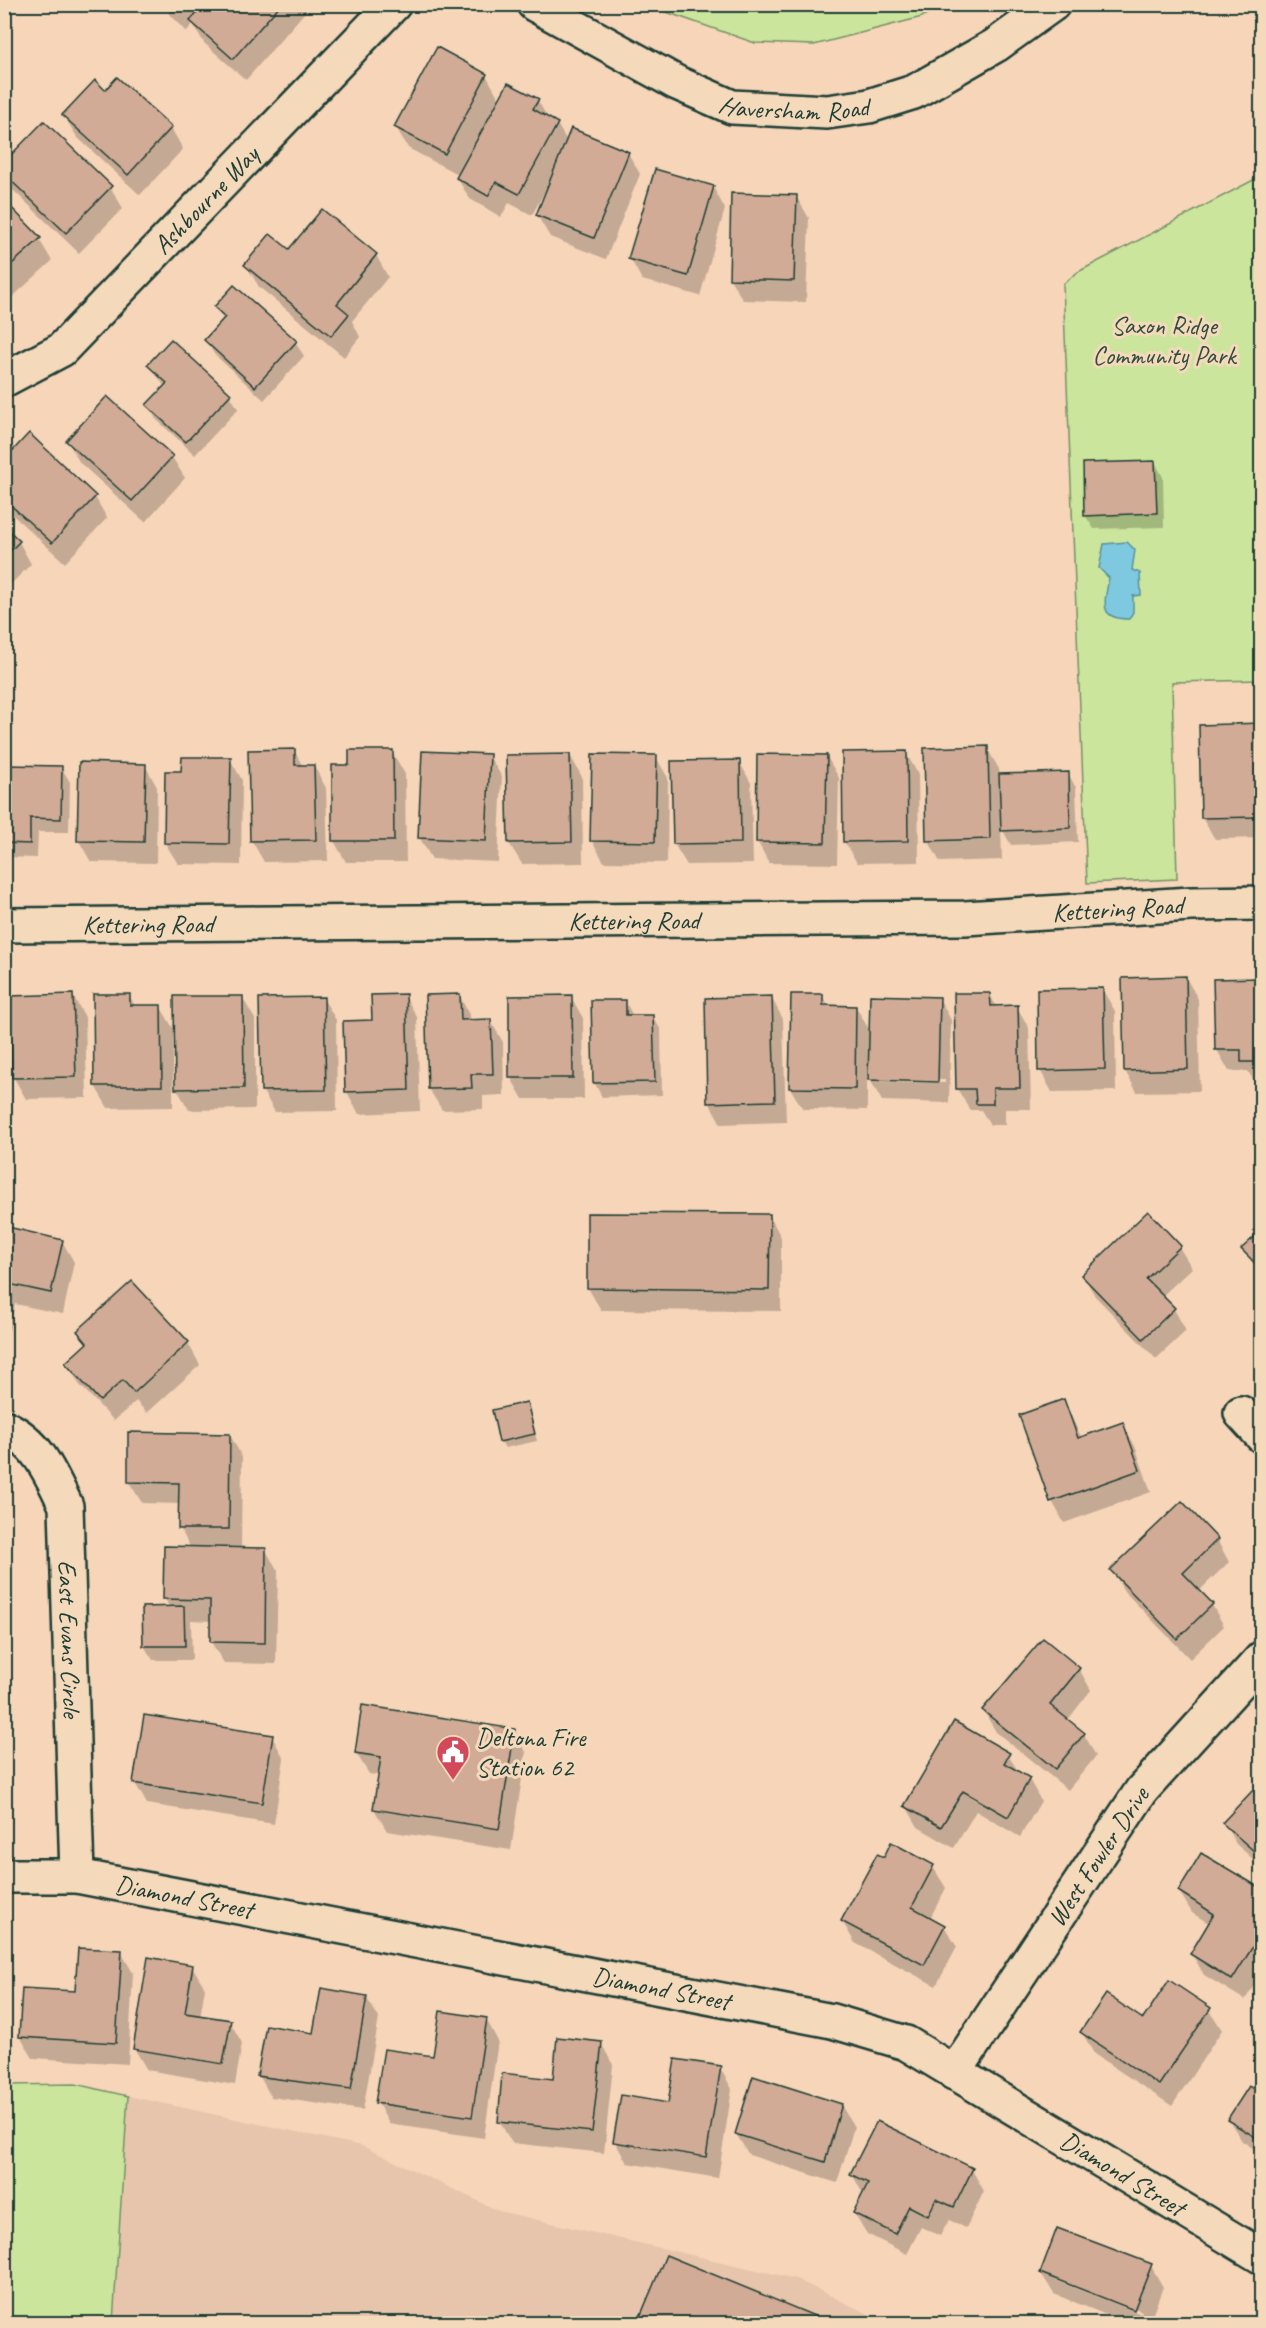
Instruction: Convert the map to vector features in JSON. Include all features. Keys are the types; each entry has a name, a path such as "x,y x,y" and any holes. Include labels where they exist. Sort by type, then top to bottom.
{"street":[{"name":"Ashbourne Way","path":"4,380 61,350 394,4"},
{"name":"Haversham Road","path":"534,4 677,83 732,107 827,111 868,106 914,92 996,45 1053,4"},
{"name":"Kettering Road","path":"4,925 965,918 1191,904 1262,903"},
{"name":"East Evans Circle","path":"4,1427 21,1434 47,1466 66,1506 77,1876"},
{"name":"West Fowler Drive","path":"954,2073 1142,1790 1262,1658"},
{"name":"Diamond Street","path":"4,1876 77,1876 832,2021 906,2043 1262,2257"}],"shaded area":[{"path":"128,2096 362,2146 499,2211 796,2279 887,2323 113,2324"}],"green space":[{"path":"940,4 922,17 814,45 755,43 646,5"},
{"name":"Saxon Ridge Community Park","path":"1261,176 1261,680 1172,682 1177,879 1087,883 1063,284 1078,272"},
{"path":"75,2084 128,2096 113,2323 5,2323 5,2085"}],"water":[{"path":"1127,542 1135,550 1132,570 1140,573 1141,595 1133,596 1133,612 1129,619 1112,616 1105,608 1109,578 1099,568 1104,544"}],"building":[{"path":"166,4 179,4 173,11"},
{"path":"204,4 281,4 233,59 190,21"},
{"path":"437,47 487,74 445,154 394,127"},
{"path":"117,77 172,127 128,175 62,115 95,80 105,90"},
{"path":"508,83 539,99 533,109 558,123 519,194 496,182 488,196 456,178"},
{"path":"44,121 112,186 66,233 4,174 4,162"},
{"path":"571,128 629,152 594,238 536,215"},
{"path":"655,169 714,186 688,276 628,259"},
{"path":"731,193 797,195 794,281 729,279"},
{"path":"4,200 41,238 4,271"},
{"path":"322,209 377,254 337,304 349,314 331,336 244,265 270,234 289,249"},
{"path":"234,285 297,341 255,387 204,340 225,317 214,307"},
{"path":"171,339 231,394 186,442 146,405 167,383 147,365"},
{"path":"107,396 173,456 132,501 66,441"},
{"path":"29,433 96,496 52,543 4,499 4,460"},
{"path":"1155,461 1157,513 1084,516 1083,463"},
{"path":"4,526 20,541 4,557"},
{"path":"1262,723 1262,817 1201,818 1199,725"},
{"path":"988,746 990,839 926,841 924,748"},
{"path":"295,749 295,765 314,765 316,840 250,841 248,750"},
{"path":"349,750 393,750 394,841 332,841 332,765 349,765"},
{"path":"422,751 490,754 486,841 418,838"},
{"path":"907,751 908,841 843,842 842,752"},
{"path":"570,754 572,842 508,843 506,755"},
{"path":"592,754 657,755 655,842 590,841"},
{"path":"757,754 827,755 825,843 756,842"},
{"path":"182,757 231,757 229,844 164,843 165,771 181,771"},
{"path":"740,760 741,843 673,844 671,761"},
{"path":"79,762 146,764 144,842 77,841"},
{"path":"4,765 62,766 61,819 30,818 30,844 4,843"},
{"path":"1069,772 1070,828 1001,831 999,774"},
{"path":"1186,976 1188,1069 1124,1071 1122,978"},
{"path":"1262,978 1262,1062 1241,1062 1241,1050 1215,1050 1213,979"},
{"path":"1103,988 1105,1069 1038,1071 1037,989"},
{"path":"954,993 990,993 991,1006 1018,1005 1020,1088 993,1088 993,1104 976,1104 975,1089 956,1089"},
{"path":"73,994 76,1077 12,1078 10,996"},
{"path":"93,994 130,994 130,1005 161,1005 162,1086 94,1086"},
{"path":"406,994 409,1090 345,1092 343,1021 372,1020 371,995"},
{"path":"460,994 461,1020 491,1019 493,1074 471,1074 472,1088 428,1089 425,995"},
{"path":"791,994 823,994 823,1005 856,1006 855,1089 789,1088"},
{"path":"572,995 573,1078 509,1078 509,996"},
{"path":"870,995 940,997 938,1082 868,1080"},
{"path":"174,996 243,996 244,1088 175,1089"},
{"path":"772,996 775,1101 707,1103 705,998"},
{"path":"324,997 326,1090 261,1091 259,998"},
{"path":"591,1000 626,1000 626,1015 653,1015 655,1082 593,1083"},
{"path":"1148,1211 1181,1246 1146,1279 1175,1308 1143,1339 1081,1275"},
{"path":"587,1213 770,1214 769,1290 587,1288"},
{"path":"4,1226 63,1240 51,1293 4,1283"},
{"path":"1262,1230 1262,1270 1241,1249"},
{"path":"132,1281 189,1342 134,1393 123,1380 100,1401 65,1363 87,1343 77,1331"},
{"path":"1064,1399 1078,1438 1123,1422 1140,1470 1050,1502 1019,1415"},
{"path":"527,1402 535,1434 499,1442 492,1410"},
{"path":"128,1432 230,1434 229,1529 178,1529 179,1483 128,1482"},
{"path":"1182,1501 1218,1539 1183,1573 1213,1604 1177,1639 1110,1570"},
{"path":"164,1546 266,1548 265,1643 210,1642 210,1600 163,1599"},
{"path":"184,1606 185,1646 143,1646 142,1607"},
{"path":"1043,1638 1080,1668 1050,1705 1085,1733 1055,1769 982,1710"},
{"path":"362,1705 515,1729 499,1829 373,1809 381,1757 355,1753"},
{"path":"144,1715 273,1735 262,1803 133,1783"},
{"path":"954,1721 1010,1753 1004,1763 1030,1778 1008,1817 963,1791 941,1827 904,1806"},
{"path":"1253,1790 1262,1798 1262,1858 1222,1823"},
{"path":"891,1842 934,1865 912,1907 945,1925 924,1965 841,1921 877,1854 884,1857"},
{"path":"1201,1853 1262,1889 1262,1932 1232,1980 1190,1954 1214,1914 1178,1891"},
{"path":"78,1948 122,1950 116,2043 19,2037 22,1988 75,1991"},
{"path":"148,1957 193,1965 185,2013 231,2020 223,2064 133,2049"},
{"path":"1169,1980 1211,2008 1159,2085 1080,2032 1106,1994 1143,2019"},
{"path":"321,1988 367,1996 351,2089 257,2076 266,2025 313,2033"},
{"path":"440,2011 487,2018 472,2117 375,2103 384,2049 433,2056"},
{"path":"557,2037 602,2042 592,2132 498,2122 502,2073 553,2079"},
{"path":"675,2059 721,2066 706,2157 613,2142 621,2095 668,2103"},
{"path":"753,2076 842,2104 825,2162 735,2134"},
{"path":"1249,2086 1262,2093 1262,2141 1227,2120"},
{"path":"877,2121 973,2168 954,2207 936,2199 928,2216 909,2206 895,2234 853,2213 868,2183 850,2174"},
{"path":"1057,2228 1152,2264 1134,2310 1040,2273"},
{"path":"666,2255 834,2324 637,2324"}],"place":[{"name":"Deltona Fire Station 62","path":"453,1781"}]}
